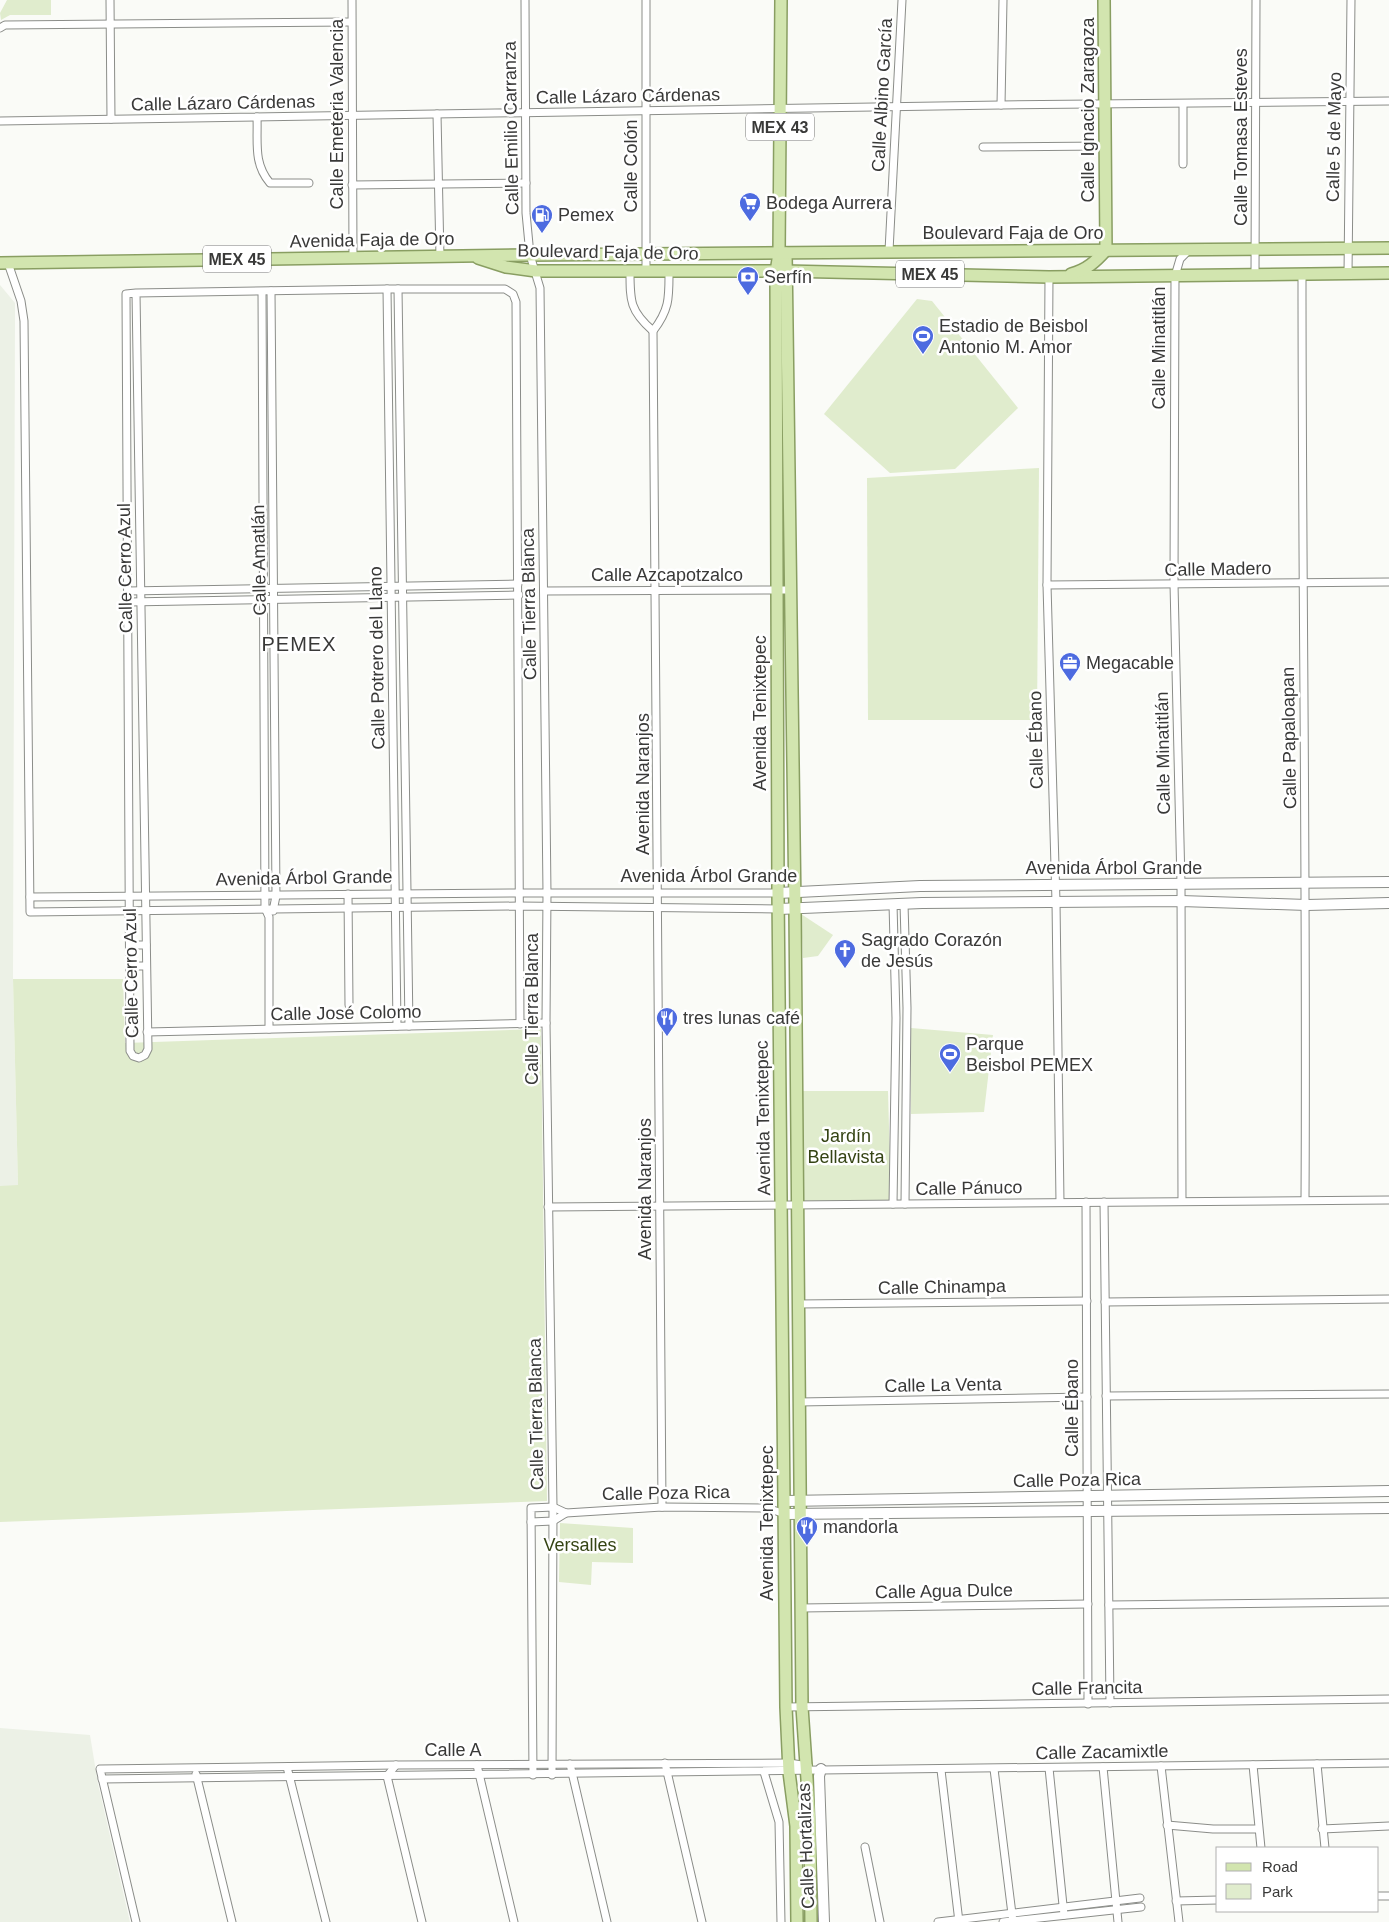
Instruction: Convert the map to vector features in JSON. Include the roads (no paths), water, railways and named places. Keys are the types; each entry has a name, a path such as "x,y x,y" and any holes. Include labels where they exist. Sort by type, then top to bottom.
{"main road":[{"name":"MEX 43","path":"781,0 780,108 783,253"},
{"name":"Calle Ignacio Zaragoza","path":"1104,0 1106,250"},
{"name":"Boulevard Faja de Oro","path":"474,256 1389,248"},
{"path":"1049,277 1081,271 1095,262 1106,250"},
{"name":"Avenida Tenixtepec","path":"783,253 781,272 782,440 777,590 778,909 786,1707 789,1768 796,1826 796,1922"},
{"name":"Boulevard Faja de Oro","path":"474,256 488,263 536,271 781,272 1049,277 1389,273"},
{"name":"Avenida Faja de Oro","path":"4,263 474,256"},
{"name":"Avenida Tenixtepec","path":"782,440 790,590 795,892 802,1707 812,1769 810,1822 811,1922"},
{"path":"778,745 793,744"}],"street":[{"path":"110,0 112,119"},
{"name":"Calle Emeteria Valencia","path":"352,0 352,258"},
{"name":"Calle Emilio Carranza","path":"524,0 526,183 530,255"},
{"name":"Calle Colón","path":"646,0 646,272"},
{"name":"Calle Albino García","path":"889,252 902,0"},
{"path":"1001,105 1003,0"},
{"name":"Calle Tomasa Esteves","path":"1255,275 1256,0"},
{"name":"Calle 5 de Mayo","path":"1348,274 1351,0"},
{"path":"0,28 5,25 351,22"},
{"name":"Calle Lázaro Cárdenas","path":"0,121 896,106 1389,101"},
{"path":"1183,104 1183,164"},
{"path":"437,114 440,257"},
{"path":"257,117 258,165 263,175 270,183 309,184"},
{"path":"983,148 1106,146"},
{"path":"352,185 526,183"},
{"name":"Calle Minatitlán","path":"1182,1201 1181,884 1174,584 1175,276 1180,259 1189,250"},
{"name":"Calle Tierra Blanca","path":"530,255 540,288 547,893 546,1023 553,1508 552,1775"},
{"path":"4,263 18,288 24,321 30,897"},
{"path":"630,272 632,307 637,316 653,331 666,310 669,300 669,271"},
{"name":"Calle Papaloapan","path":"1302,274 1302,583 1307,884 1305,1200"},
{"name":"Calle Ébano","path":"1049,277 1047,585 1056,902 1060,1202"},
{"path":"136,294 398,289 505,289 513,294 516,302 520,1024"},
{"name":"Calle Potrero del Llano","path":"398,289 409,1026"},
{"name":"Calle Potrero del Llano","path":"387,290 397,1026"},
{"name":"Calle Amatlán","path":"269,917 275,908 276,896 271,291"},
{"name":"Calle Amatlán","path":"262,292 265,589 265,908 269,917 269,1029"},
{"name":"Calle Cerro Azul","path":"126,294 136,294 148,1032 145,1055 139,1058 133,1056 130,1050 126,294"},
{"name":"Avenida Naranjos","path":"653,331 662,1507"},
{"path":"128,444 138,444"},
{"name":"Calle Madero","path":"1047,585 1389,582"},
{"path":"128,591 518,584"},
{"name":"Calle Azcapotzalco","path":"544,591 790,590"},
{"path":"128,602 518,595"},
{"path":"129,746 143,745"},
{"name":"Avenida Árbol Grande","path":"1389,882 920,886 778,893 519,892 276,896 30,897 30,912 519,906 795,909 898,904 1181,901 1307,905 1389,903"},
{"path":"348,894 349,1005"},
{"path":"898,904 907,1008 904,1204"},
{"path":"893,1204 898,904"},
{"path":"130,945 146,945"},
{"path":"396,965 408,964"},
{"path":"130,966 146,966"},
{"name":"Calle José Colomo","path":"148,1032 546,1023"},
{"name":"Calle Pánuco","path":"548,1207 1389,1200"},
{"name":"Calle Ébano","path":"1086,1202 1088,1704"},
{"name":"Calle Ébano","path":"1104,1202 1110,1703"},
{"path":"1105,1302 1389,1299"},
{"name":"Calle Chinampa","path":"798,1304 1087,1301"},
{"path":"1106,1396 1389,1394"},
{"name":"Calle La Venta","path":"799,1402 1087,1397"},
{"name":"Calle Poza Rica","path":"767,1508 784,1501 800,1500 1389,1491"},
{"path":"1389,1496 1389,1507"},
{"name":"Calle Poza Rica","path":"553,1508 566,1513 662,1507 767,1508 785,1514 800,1514 1389,1507"},
{"name":"Calle Tierra Blanca","path":"532,1775 531,1508 553,1508"},
{"name":"Calle Poza Rica","path":"552,1522 566,1513"},
{"path":"531,1522 552,1522"},
{"path":"1109,1604 1389,1602"},
{"name":"Calle Agua Dulce","path":"801,1608 1088,1604"},
{"name":"Calle Francita","path":"786,1707 1389,1699"},
{"path":"665,1763 702,1922"},
{"name":"Calle A","path":"789,1768 764,1772 102,1779 100,1770 665,1763 789,1768 812,1769"},
{"path":"570,1764 607,1922"},
{"path":"1253,1764 1260,1847"},
{"name":"Calle Zacamixtle","path":"812,1769 941,1770 1253,1764 1389,1764"},
{"path":"1317,1764 1325,1847"},
{"path":"396,1765 387,1776 422,1922"},
{"path":"477,1765 514,1922"},
{"path":"1161,1766 1178,1922"},
{"path":"286,1767 326,1922"},
{"path":"1103,1767 1118,1922"},
{"path":"194,1768 232,1922"},
{"path":"1049,1768 1064,1911"},
{"name":"Calle Hortalizas","path":"812,1769 819,1776 824,1922"},
{"path":"994,1769 1012,1919"},
{"path":"941,1770 959,1921"},
{"path":"764,1772 779,1822 781,1922"},
{"path":"102,1779 136,1922"},
{"path":"1167,1825 1213,1829 1258,1828"},
{"path":"1322,1829 1389,1826"},
{"path":"865,1847 880,1922"},
{"path":"938,1922 1012,1919 1117,1905 1140,1898"},
{"path":"1176,1902 1216,1900"},
{"path":"1117,1905 1141,1907"},
{"path":"1003,1922 1012,1919"}],"place":[{"name":"Bodega Aurrera","path":"750,222"},
{"name":"Pemex","path":"542,234"},
{"name":"Serfín","path":"748,296"},
{"name":"Estadio de Beisbol Antonio M. Amor","path":"923,355"},
{"name":"Megacable","path":"1070,682"},
{"name":"Sagrado Corazón de Jesús","path":"845,969"},
{"name":"tres lunas café","path":"667,1037"},
{"name":"Parque Beisbol PEMEX","path":"950,1073"},
{"name":"mandorla","path":"807,1546"}],"district":[{"name":"PEMEX","path":"299,644"}],"park label":[{"name":"Jardín Bellavista","path":"846,1146"},
{"name":"Versalles","path":"580,1545"}]}
